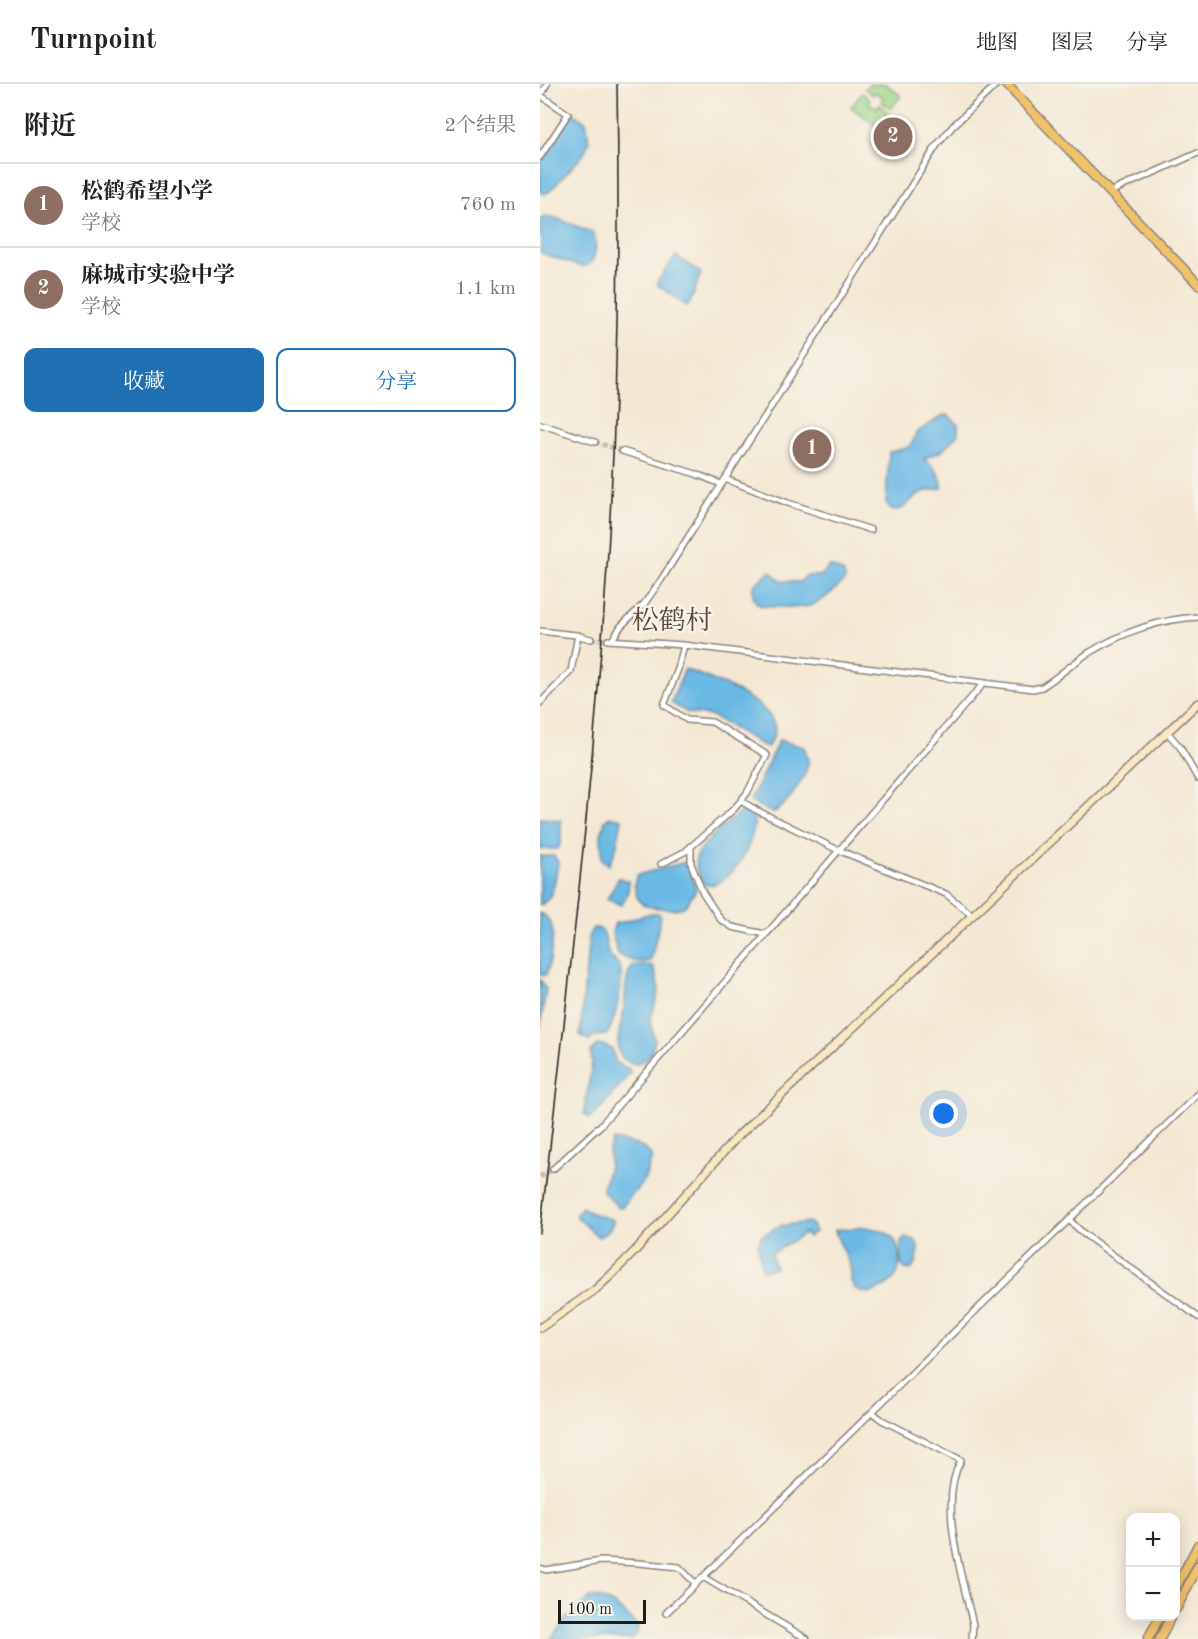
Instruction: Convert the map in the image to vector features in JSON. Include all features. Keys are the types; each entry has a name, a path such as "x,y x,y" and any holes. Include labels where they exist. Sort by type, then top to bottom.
{"main road":[{"path":"1006,84 1198,284"},
{"path":"540,1328 568,1310 608,1278 737,1137 1198,704"},
{"path":"1180,1579 1198,1545"},
{"path":"1180,1601 1198,1566"},
{"path":"1148,1639 1158,1621"},
{"path":"1160,1639 1169,1621"}],"street":[{"path":"540,157 568,114 540,95 547,84"},
{"path":"997,84 937,145 661,580 644,604 610,640 684,645 1028,689 1037,688 1087,654 1121,636 1164,621 1198,617"},
{"path":"1110,192 1198,153"},
{"path":"540,424 595,442"},
{"path":"622,451 723,481 871,530"},
{"path":"540,631 578,635 591,639"},
{"path":"540,703 571,671 578,635"},
{"path":"661,864 687,850 741,801 752,786 767,755 712,722 687,720 679,717 664,705 678,669 684,645"},
{"path":"553,1169 601,1125 984,683"},
{"path":"1167,732 1180,747 1198,779"},
{"path":"741,801 838,850 946,894 972,915"},
{"path":"691,846 691,864 703,893 721,920 732,927 765,934"},
{"path":"666,1613 1198,1094"},
{"path":"1069,1220 1084,1234 1198,1317"},
{"path":"873,1413 882,1420 961,1460 952,1490 952,1528 973,1625 972,1639"},
{"path":"540,1568 546,1570 610,1561 677,1567 696,1584"},
{"path":"703,1577 807,1639"}],"green space":[{"path":"869,84 886,84 901,96 891,109 875,92 873,95 865,89"},
{"path":"862,93 870,99 868,102 877,108 879,105 888,113 878,127 851,107"}],"water":[{"path":"572,113 586,122 589,142 583,155 549,192 542,194 540,192 540,162"},
{"path":"543,217 553,217 592,232 595,248 590,264 582,267 541,253 540,220"},
{"path":"676,256 701,273 687,306 658,285 658,281"},
{"path":"948,415 958,424 958,434 942,451 924,458 939,475 942,488 921,493 904,507 891,510 886,502 889,452 907,448 913,442 916,433 942,416"},
{"path":"830,566 844,573 845,580 816,603 799,607 762,606 754,598 753,586 770,571 781,581 800,582 806,576 820,576"},
{"path":"685,669 723,684 752,700 764,710 772,720 775,731 767,748 712,716 688,713 671,703"},
{"path":"779,740 804,747 808,762 804,775 794,791 783,805 772,813 750,801"},
{"path":"745,810 754,816 754,826 741,861 724,879 715,884 705,885 696,866 698,853 717,832"},
{"path":"610,817 622,820 616,849 609,865 602,859 601,835 605,820"},
{"path":"540,818 561,820 561,842 558,849 540,849"},
{"path":"540,856 554,856 558,862 551,893 540,905"},
{"path":"685,862 688,864 696,890 686,905 682,908 671,909 642,904 637,897 634,884 637,875"},
{"path":"619,878 628,881 627,894 621,905 607,899"},
{"path":"540,913 549,920 552,931 550,960 545,975 540,975"},
{"path":"658,913 661,916 651,960 634,961 618,954 612,933 615,923"},
{"path":"593,928 598,928 603,932 609,954 620,967 621,981 609,1030 606,1035 594,1036 589,1040 580,1035 589,935"},
{"path":"634,965 654,967 659,990 650,1022 655,1040 649,1058 637,1064 627,1061 618,1050 628,974"},
{"path":"540,979 546,989 540,1030"},
{"path":"597,1045 612,1049 616,1063 629,1069 630,1073 595,1115 589,1118 584,1113 592,1063 591,1052"},
{"path":"613,1140 640,1147 652,1157 644,1181 622,1207 617,1206 602,1190"},
{"path":"582,1207 591,1213 613,1220 612,1225 598,1237 577,1217 576,1214"},
{"path":"808,1222 815,1232 808,1237 805,1233 771,1254 775,1267 762,1270 758,1245 761,1236 779,1226"},
{"path":"865,1227 889,1235 895,1240 899,1255 895,1277 885,1286 869,1293 857,1290 852,1283 849,1262 835,1230"},
{"path":"905,1238 915,1240 918,1247 917,1260 911,1270 901,1265 901,1242"},
{"path":"591,1597 604,1600 617,1607 638,1626 637,1634 632,1639 551,1639 566,1619"}],"tunnel":[{"path":"595,442 622,451"},
{"path":"591,639 608,640"},
{"path":"540,1177 553,1169"}],"railway":[{"path":"540,1233 583,845 598,689 608,545 616,348 617,84"}],"place":[{"name":"麻城市实验中学","path":"893,137"},
{"name":"松鹤希望小学","path":"812,449"}],"district":[{"name":"松鹤村","path":"672,620"}]}
